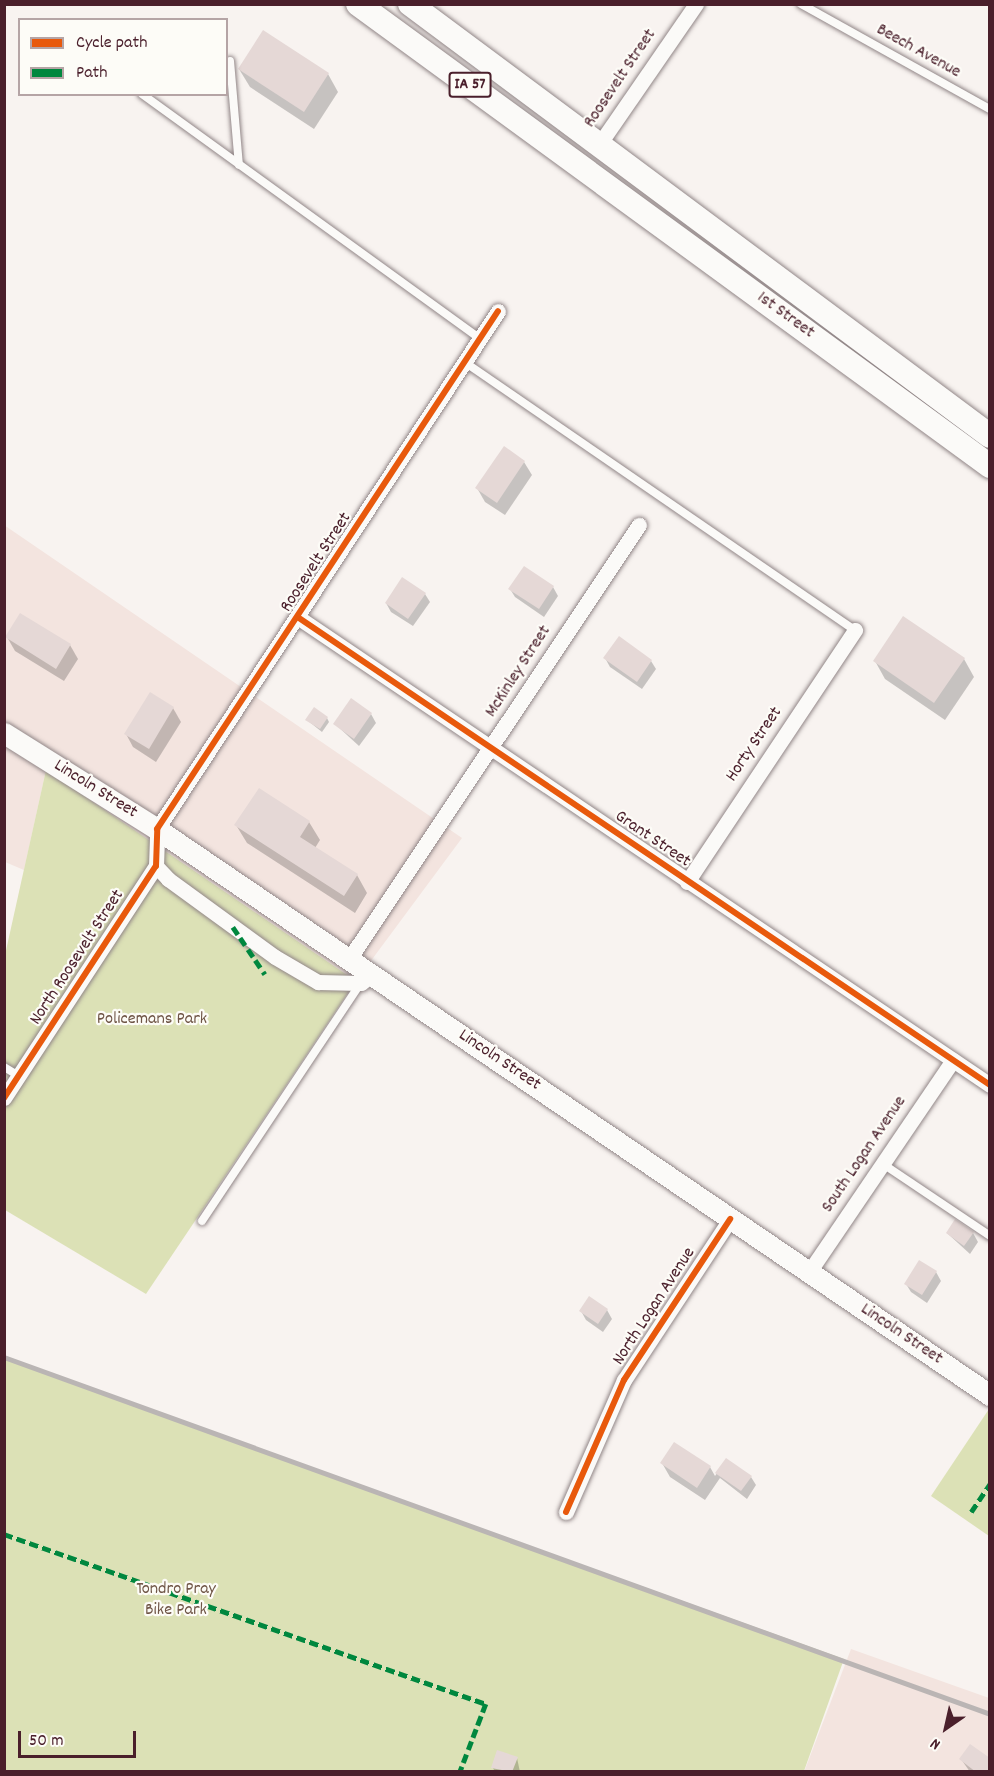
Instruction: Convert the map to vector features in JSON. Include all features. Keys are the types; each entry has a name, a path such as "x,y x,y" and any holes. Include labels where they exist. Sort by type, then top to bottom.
{"main road":[{"name":"1st Street","path":"358,4 582,165 990,466"},
{"name":"IA 57","path":"410,4 598,146"},
{"name":"1st Street","path":"598,146 990,436"},
{"name":"Lincoln Street","path":"4,733 157,829 349,959 366,979 730,1219 990,1395"}],"street":[{"name":"Roosevelt Street","path":"598,146 696,4"},
{"name":"Roosevelt Street","path":"157,829 299,618 498,311"},
{"name":"McKinley Street","path":"349,959 491,751 639,525"},
{"name":"Grant Street","path":"299,618 491,751 990,1085"},
{"name":"Horty Street","path":"687,882 855,630"},
{"path":"157,829 156,866 168,879 275,957 318,981 366,979"},
{"name":"North Roosevelt Street","path":"4,1098 156,866"},
{"name":"South Logan Avenue","path":"809,1272 953,1060"},
{"name":"North Logan Avenue","path":"566,1512 624,1380 730,1219"}],"lane":[{"name":"Beech Avenue","path":"801,4 990,109"},
{"path":"230,61 239,165"},
{"path":"145,96 480,339"},
{"path":"466,363 855,630"},
{"path":"202,1221 366,979"},
{"path":"4,1067 19,1076"},
{"path":"883,1164 990,1236"}],"shaded area":[{"path":"4,525 462,838 356,981 46,770 24,870 5,862"},
{"path":"851,1649 989,1698 989,1771 804,1772"}],"green space":[{"name":"Policemans Park","path":"46,770 356,981 146,1294 5,1210 5,955"},
{"name":"Tondro Pray Bike Park","path":"4,1357 844,1659 804,1771 5,1771"},
{"path":"989,1409 989,1536 931,1496"}],"building":[{"path":"263,30 329,73 304,112 238,69"},
{"path":"504,446 525,461 497,503 475,488"},
{"path":"524,566 554,586 539,609 508,589"},
{"path":"402,577 426,593 408,619 385,603"},
{"path":"20,613 71,644 56,669 5,637"},
{"path":"903,616 965,658 934,703 873,661"},
{"path":"619,636 652,660 637,682 603,658"},
{"path":"150,692 174,707 149,749 124,734"},
{"path":"351,698 372,713 354,739 333,724"},
{"path":"314,707 328,717 320,729 305,720"},
{"path":"259,788 310,821 300,837 358,874 344,896 234,825"},
{"path":"955,1219 974,1232 964,1246 946,1233"},
{"path":"919,1260 937,1271 922,1295 904,1284"},
{"path":"589,1296 608,1309 598,1324 579,1311"},
{"path":"674,1442 711,1466 697,1488 660,1463"},
{"path":"726,1458 752,1476 741,1491 715,1473"},
{"path":"970,1744 990,1758 990,1772 976,1772 959,1759"},
{"path":"497,1750 518,1757 512,1772 491,1768"}],"railway":[{"path":"4,1357 990,1714"}],"marked path":[{"path":"233,927 265,974"},
{"path":"971,1512 990,1484"},
{"path":"4,1534 486,1704 460,1772"}],"cycle path":[{"path":"4,1098 156,866 157,829 498,311"},
{"path":"299,618 990,1085"},
{"path":"566,1512 624,1380 730,1219"}]}
